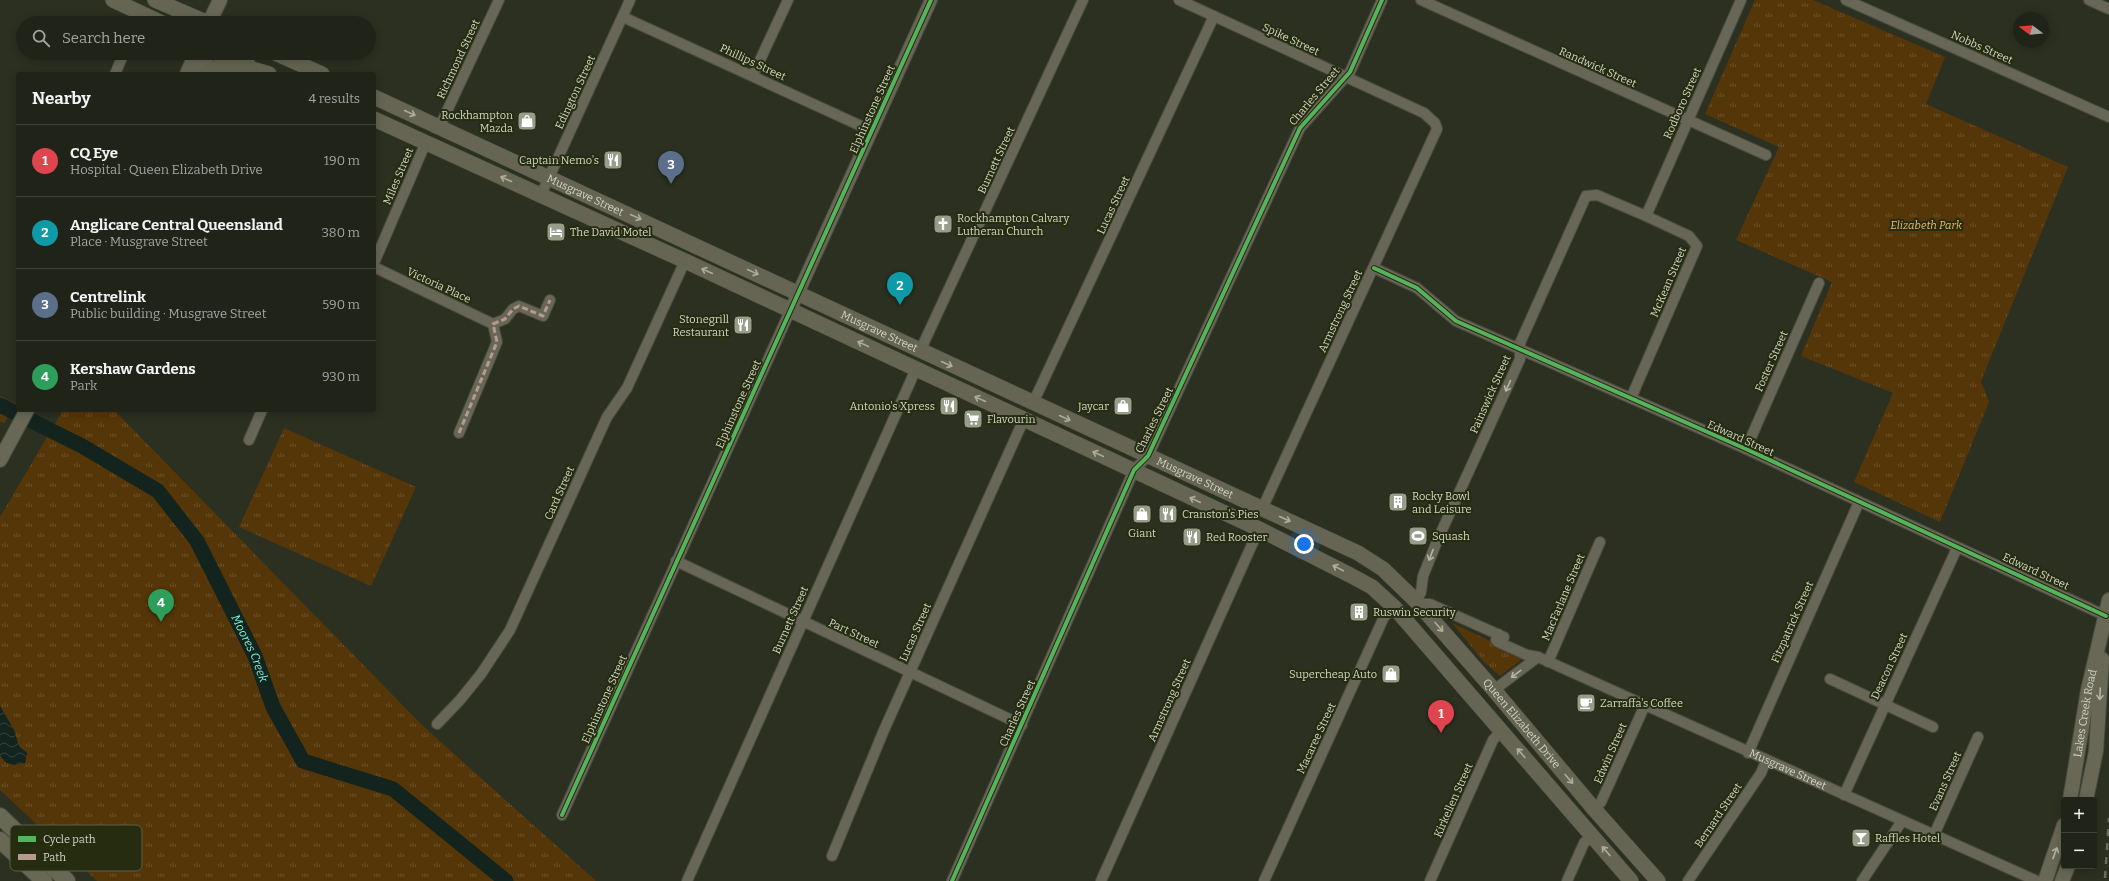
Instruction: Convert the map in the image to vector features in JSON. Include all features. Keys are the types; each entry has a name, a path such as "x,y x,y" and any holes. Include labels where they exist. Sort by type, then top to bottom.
{"highway":[{"path":"0,816 10,826"},
{"path":"0,840 10,849"},
{"path":"33,871 44,881"},
{"path":"57,871 67,881"}],"main road":[{"path":"113,0 138,16"},
{"path":"156,0 193,16"},
{"path":"212,16 220,0"},
{"path":"222,16 229,0"},
{"path":"188,72 193,60"},
{"path":"201,72 205,60"},
{"path":"241,60 269,72"},
{"path":"291,60 318,72"},
{"path":"209,72 217,67 234,64 262,72"},
{"name":"Musgrave Street","path":"376,98 1358,553 1383,569"},
{"name":"Musgrave Street","path":"376,120 685,261 1134,470 1324,560 1372,588"},
{"path":"2,456 26,412"},
{"name":"Queen Elizabeth Drive","path":"1383,569 1417,602 1494,690 1594,809 1658,881"},
{"name":"Queen Elizabeth Drive","path":"1372,588 1394,607 1632,881"},
{"name":"Lakes Creek Road","path":"2070,797 2088,690 2109,600"},
{"name":"Lakes Creek Road","path":"2087,797 2097,739 2104,621"},
{"path":"2045,881 2061,833"},
{"path":"2062,881 2067,869"}],"street":[{"name":"Richmond Street","path":"439,128 499,0"},
{"name":"Edington Street","path":"541,195 630,0"},
{"path":"753,75 788,0"},
{"name":"Elphinstone Street","path":"562,815 931,0"},
{"name":"Burnett Street","path":"920,351 1083,0"},
{"name":"Spike Street","path":"1179,0 1424,113 1436,123"},
{"name":"Charles Street","path":"952,881 1134,470 1148,456 1300,128 1350,72 1382,0"},
{"name":"Randwick Street","path":"1421,0 1766,155"},
{"name":"Rodboro Street","path":"1646,216 1741,0"},
{"name":"Nobbs Street","path":"1846,0 2109,117"},
{"path":"2089,0 2109,9"},
{"name":"Lucas Street","path":"1034,403 1214,16"},
{"name":"Phillips Street","path":"623,17 753,75 872,131"},
{"path":"116,72 121,60"},
{"name":"Armstrong Street","path":"1262,509 1435,135 1436,123"},
{"name":"Miles Street","path":"376,258 426,142"},
{"name":"McKean Street","path":"1586,196 1597,195 1646,216 1689,236 1697,246 1631,398"},
{"name":"Painswick Street","path":"1417,602 1421,592 1424,576 1438,539 1520,359 1520,343 1586,196"},
{"name":"Card Street","path":"436,724 460,700 477,679 510,630 607,417 627,388 685,261"},
{"name":"Edward Street","path":"1374,268 1417,288 1456,321 1631,398 1859,502 1957,548 2104,621"},
{"name":"Victoria Place","path":"376,269 493,324"},
{"name":"Foster Street","path":"1746,450 1819,283"},
{"path":"459,433 497,342 493,324 505,319 513,309 519,306 543,316 550,300"},
{"name":"Burnett Street","path":"687,881 916,369"},
{"path":"249,440 261,412"},
{"name":"Lucas Street","path":"832,856 910,673 1024,420"},
{"name":"Fitzpatrick Street","path":"1748,753 1859,502"},
{"name":"Armstrong Street","path":"1101,881 1259,529"},
{"name":"MacFarlane Street","path":"1548,662 1600,542"},
{"name":"Deacon Street","path":"1844,795 1957,548"},
{"name":"Part Street","path":"676,561 1022,725"},
{"name":"Musgrave Street","path":"1417,602 1430,604 1498,634 1531,650 1538,657 1548,662 1748,753 2037,881"},
{"name":"Macaree Street","path":"1264,881 1384,617 1394,607"},
{"path":"1494,690 1538,657"},
{"path":"1830,679 1933,727"},
{"name":"Edwin Street","path":"1594,809 1601,802 1644,705"},
{"name":"Kirkellen Street","path":"1430,881 1491,743 1501,731"},
{"name":"Evans Street","path":"1934,836 1978,737"},
{"name":"Bernard Street","path":"1688,881 1761,773 1766,761"},
{"path":"1862,881 1902,821"},
{"path":"1567,881 1584,843 1592,835"}],"green space":[{"name":"Elizabeth Park","path":"1755,0 1813,0 1945,57 1926,104 2068,167 1981,381 1989,402 1940,522 1854,482 1893,393 1801,356 1832,282 1736,240 1779,147 1705,114"},
{"path":"0,396 15,403 4,423 0,422"},
{"path":"62,412 116,412 423,726 596,881 97,881 86,871 142,871 142,825 37,825 0,790 0,517"},
{"path":"284,428 416,487 371,586 239,527"},
{"path":"1452,623 1490,641 1494,647 1522,659 1500,676 1484,662"}],"water":[{"path":"0,706 14,730 19,746 27,753 25,763 17,765 11,764 2,759 0,755"}],"waterway":[{"name":"Moores Creek","path":"0,405 82,446 158,491 197,541 255,656 273,707 303,761 393,789 506,881"}],"railway":[{"path":"2105,878 2109,818"}],"marked path":[{"path":"459,433 497,342 493,324 505,319 513,309 519,306 543,316 550,300"}],"cycle path":[{"path":"562,815 931,0"},
{"path":"952,881 1134,470 1148,456 1300,128 1350,72 1382,0"},
{"path":"1374,268 1417,288 1456,321 1746,449 2106,616"}],"place":[{"name":"Rockhampton Mazda","path":"527,121"},
{"name":"Captain Nemo's","path":"613,160"},
{"name":"Centrelink","path":"671,184"},
{"name":"Rockhampton Calvary Lutheran Church","path":"943,224"},
{"name":"The David Motel","path":"556,232"},
{"name":"Anglicare Central Queensland","path":"900,305"},
{"name":"Stonegrill Restaurant","path":"743,325"},
{"name":"Antonio's Xpress","path":"949,406"},
{"name":"Jaycar","path":"1123,406"},
{"name":"Flavourin","path":"973,419"},
{"name":"Rocky Bowl and Leisure","path":"1398,502"},
{"name":"Giant","path":"1142,514"},
{"name":"Cranston's Pies","path":"1168,514"},
{"name":"Squash","path":"1418,536"},
{"name":"Red Rooster","path":"1192,537"},
{"name":"Ruswin Security","path":"1359,612"},
{"name":"Kershaw Gardens","path":"161,622"},
{"name":"Supercheap Auto","path":"1391,674"},
{"name":"Zarraffa's Coffee","path":"1586,703"},
{"name":"CQ Eye","path":"1441,733"},
{"name":"Raffles Hotel","path":"1861,838"}]}
